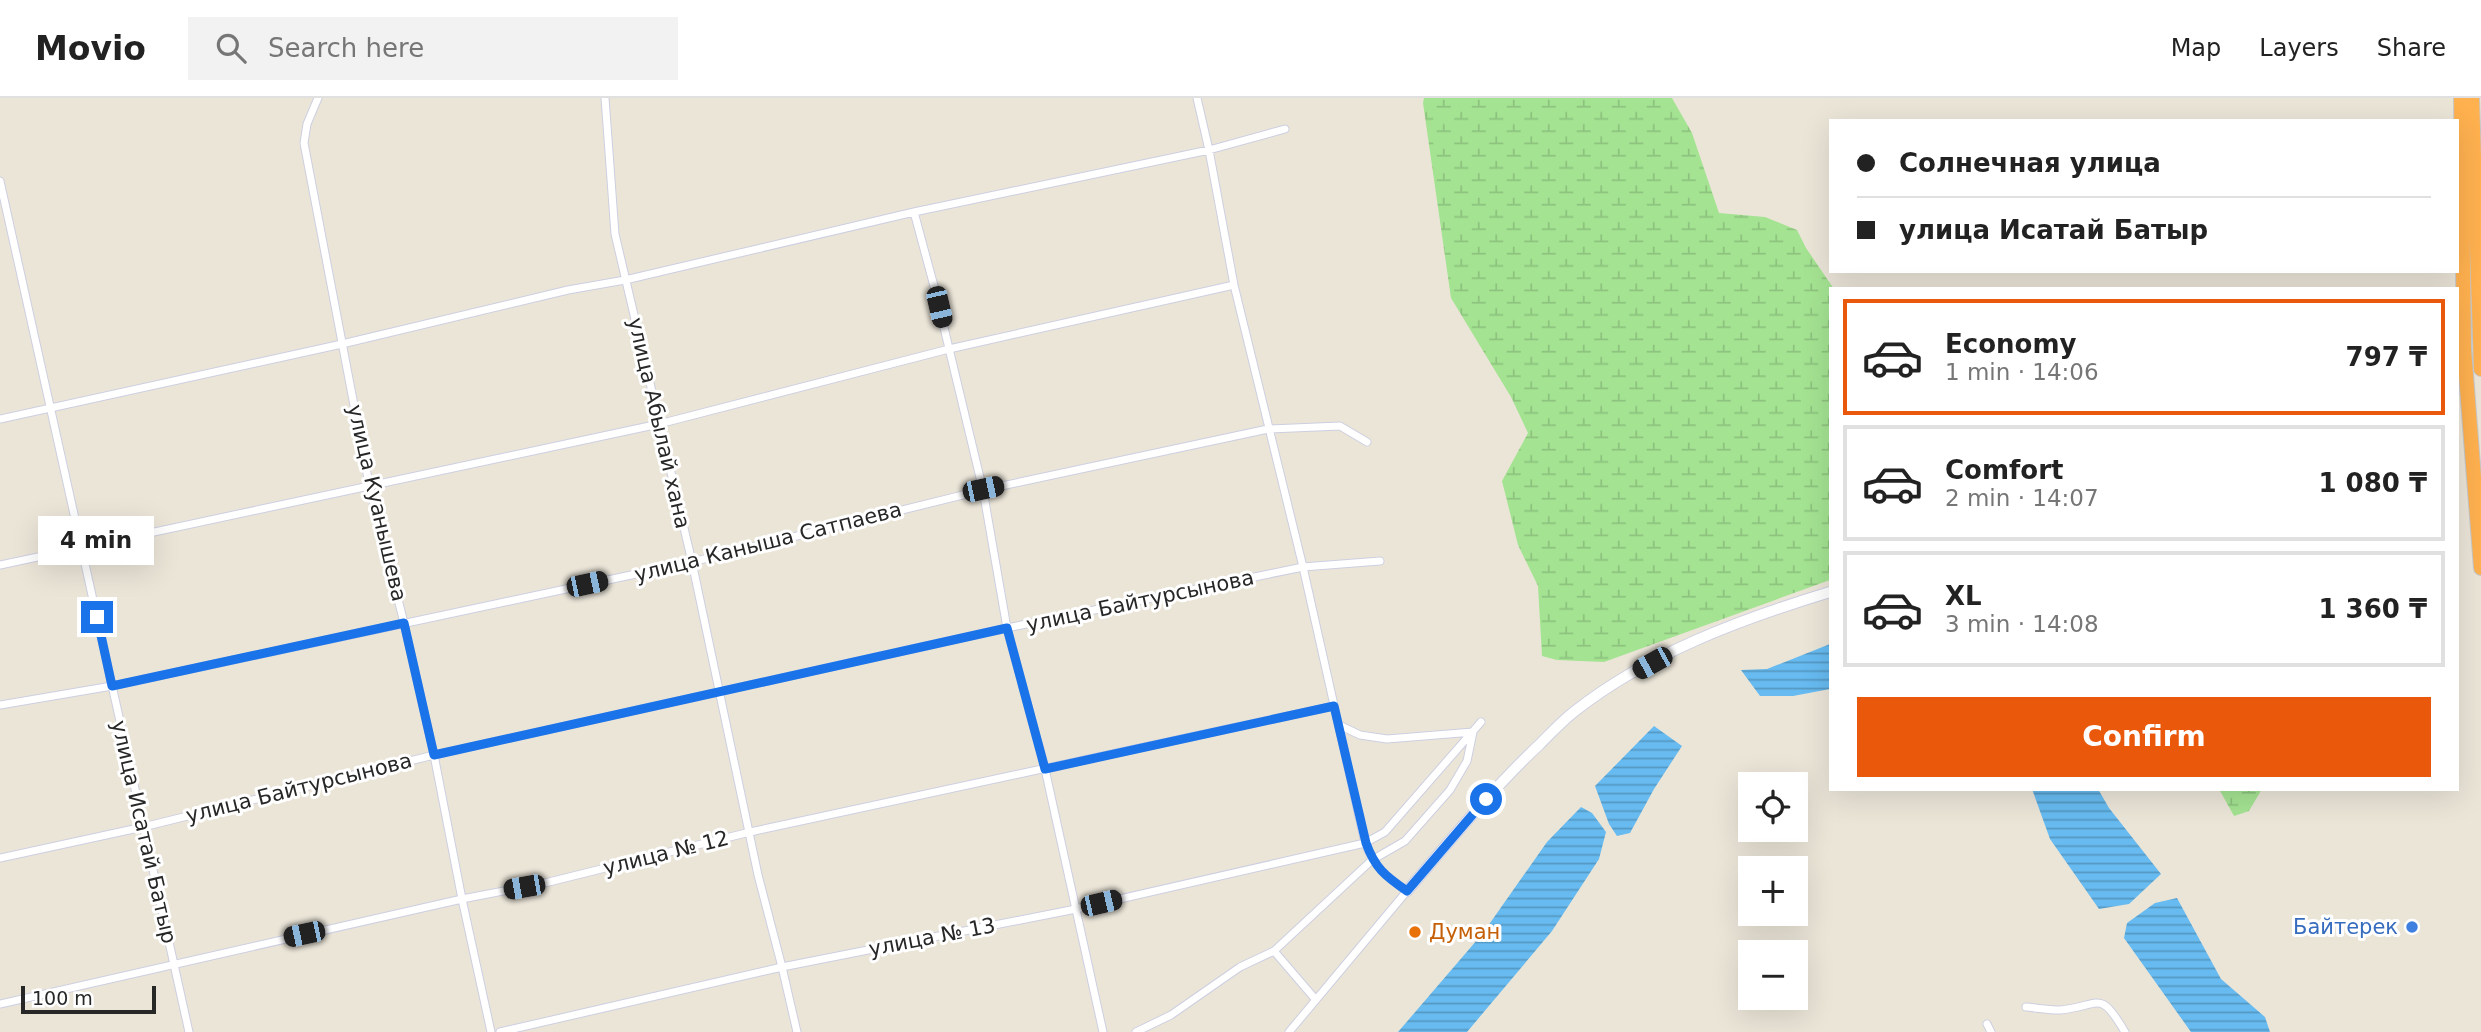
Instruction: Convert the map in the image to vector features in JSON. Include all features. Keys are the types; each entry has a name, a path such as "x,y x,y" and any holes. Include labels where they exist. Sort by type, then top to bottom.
{"highway":[{"path":"2461,98 2461,352 2481,568"},
{"path":"2472,98 2481,369"}],"street":[{"name":"улица Куанышева","path":"318,98 307,124 304,143 369,484 434,755 491,1032"},
{"name":"улица Абылай хана","path":"605,98 615,233 692,562 758,875 797,1032"},
{"path":"1196,98 1209,150 1234,285 1303,567 1366,843 1372,860 1384,875 1407,891"},
{"path":"0,419 342,344 568,290 625,280 914,212 1209,150 1285,129"},
{"name":"улица Исатай Батыр","path":"0,181 189,1032"},
{"path":"914,212 983,489 1007,628 1045,769 1103,1032"},
{"path":"0,565 659,424 949,349 1234,285"},
{"path":"2461,352 2479,345"},
{"name":"улица Каныша Сатпаева","path":"0,705 112,686 692,562 983,489 1268,429 1340,426 1367,442"},
{"name":"улица Байтурсынова","path":"0,858 143,827 434,755 1007,628 1303,567 1380,561"},
{"path":"1289,1032 1502,780 1574,712 1630,675 1674,651 1758,615 1829,592"},
{"name":"улица № 12","path":"0,1004 173,963 545,883 750,832 1334,706"},
{"path":"1366,843 1385,832 1481,722"},
{"path":"1339,725 1360,735 1387,739 1474,732"},
{"path":"1136,1032 1171,1015 1240,967 1274,951 1372,860 1405,841 1450,790 1467,761 1474,732"},
{"name":"улица № 13","path":"500,1032 782,967 1076,909 1366,843"},
{"path":"1274,951 1316,1000"},
{"path":"2026,1007 2060,1010 2093,1002 2104,1004 2112,1010 2125,1032"}],"green space":[{"path":"1424,98 1672,98 1692,133 1719,213 1765,217 1797,230 1833,287 1829,287 1829,580 1604,662 1557,660 1542,656 1538,586 1518,545 1502,481 1528,433 1511,397 1451,298"},
{"path":"2220,791 2261,791 2249,811 2234,816"}],"water":[{"path":"1829,644 1829,689 1793,696 1760,696 1741,670 1767,669"},
{"path":"1654,726 1682,746 1630,833 1617,836 1609,824 1595,786"},
{"path":"2033,791 2099,791 2109,808 2161,874 2129,904 2099,909 2050,839"},
{"path":"1581,807 1592,813 1606,832 1599,859 1552,931 1467,1032 1398,1032 1483,933 1547,842"},
{"path":"2177,898 2221,979 2265,1017 2270,1032 2191,1032 2124,938 2127,923 2155,903"}],"place":[{"name":"Байтерек","path":"2412,927"},
{"name":"Думан","path":"1415,932"}],"route":[{"path":"97,617 112,686 404,623 434,755 1007,628 1045,769 1334,706 1372,860 1384,875 1407,891 1486,799"}]}
